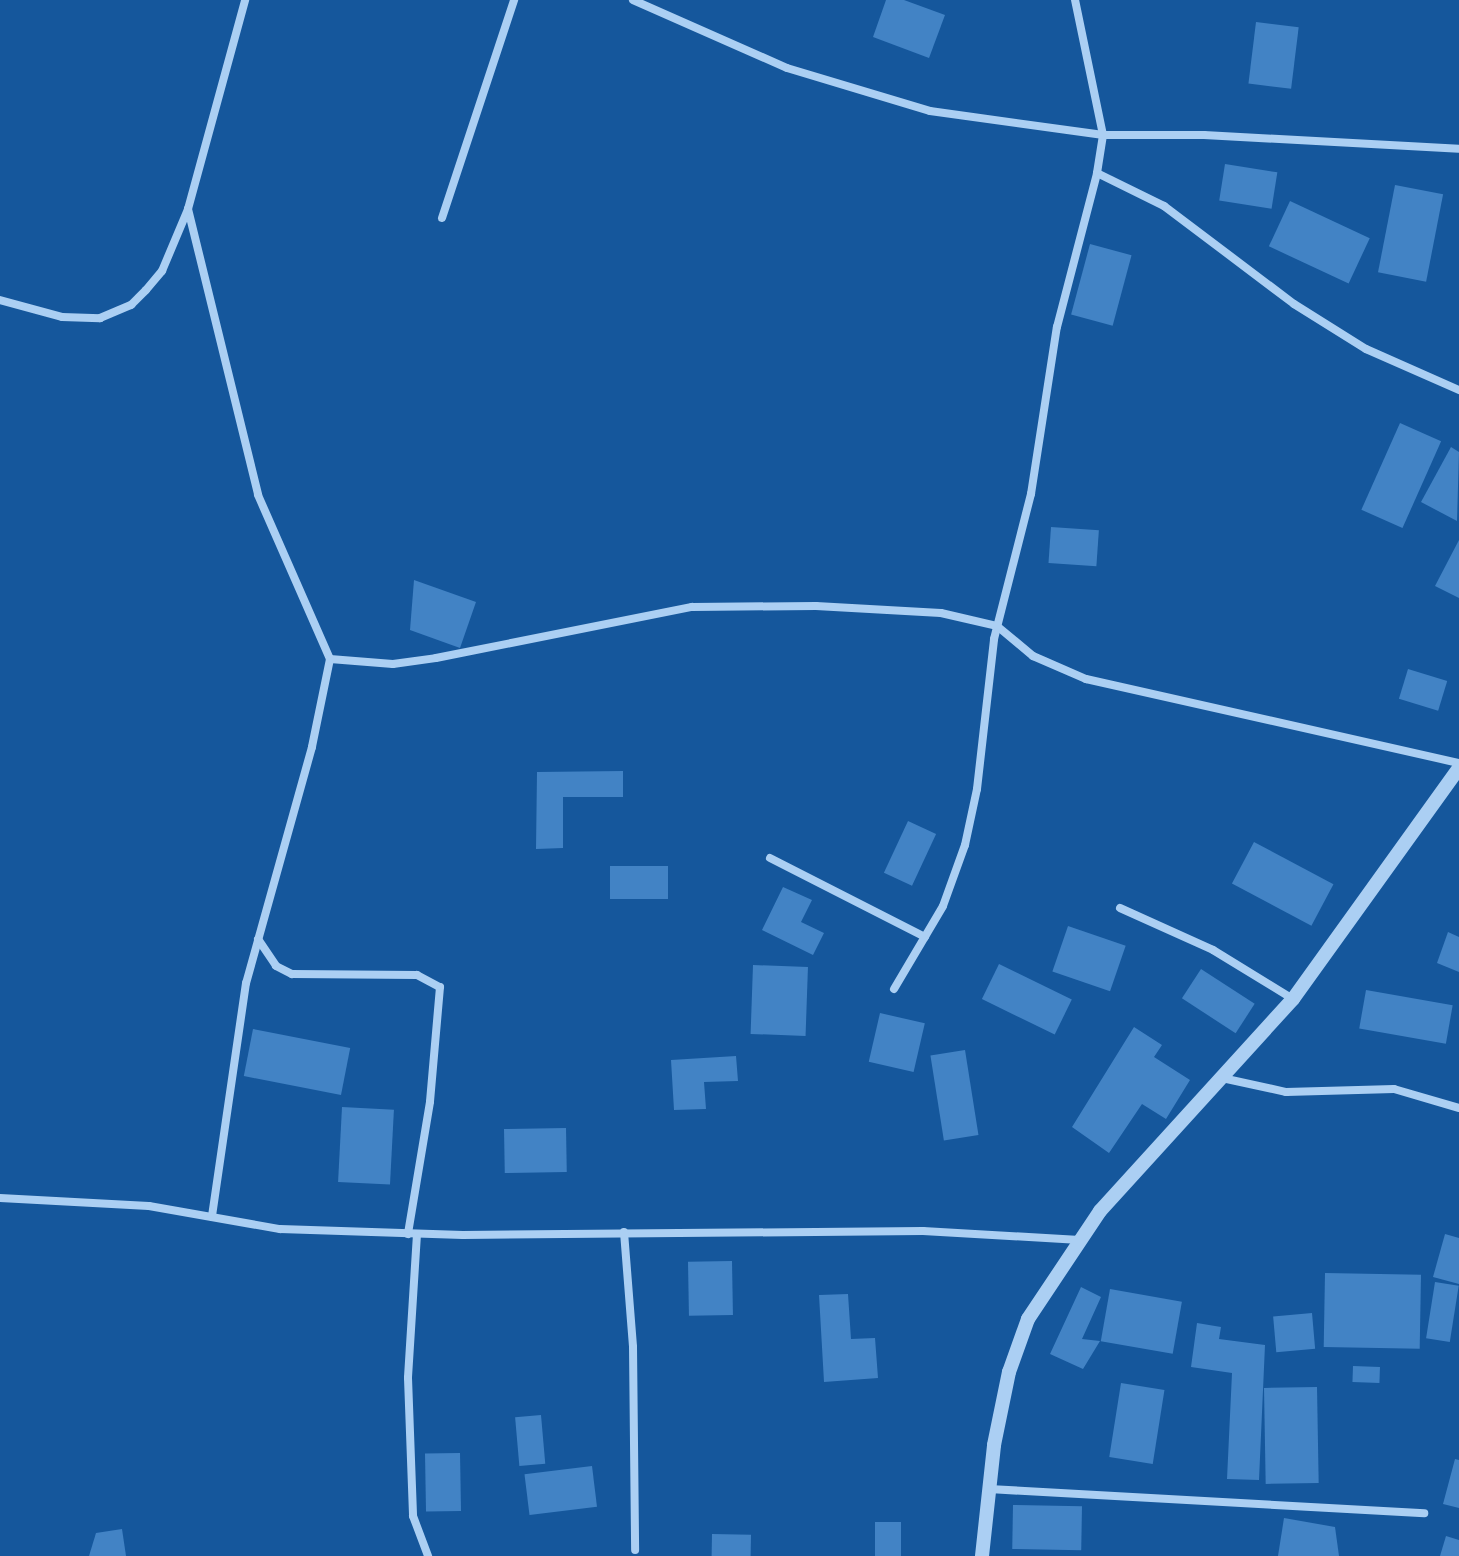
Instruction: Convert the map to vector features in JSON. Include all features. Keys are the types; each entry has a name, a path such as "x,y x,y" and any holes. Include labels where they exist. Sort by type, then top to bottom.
{"street":[{"path":"0,300 62,317 100,318 131,305 162,271 188,209 245,0"},
{"path":"442,218 514,0"},
{"path":"633,0 787,68 930,111 1103,135 1204,135 1459,149"},
{"path":"894,989 943,906 965,845 997,626 1031,494 1057,327 1097,173 1103,135 1075,0"},
{"path":"1097,173 1164,206 1294,304 1366,349 1459,390"},
{"path":"188,209 258,495 330,659 323,702 246,983 212,1217"},
{"path":"330,659 407,662 497,649 579,625 692,607 879,609 941,613 997,626 1033,656 1086,679 1459,765 1293,999 1100,1211 1028,1319 1009,1372 989,1489 982,1556"},
{"path":"770,858 925,937"},
{"path":"1120,908 1213,950 1293,999"},
{"path":"258,939 276,966 292,974 417,975 440,987 430,1102 412,1234 408,1378 413,1516 428,1556"},
{"path":"1222,1078 1286,1092 1394,1089 1459,1108"},
{"path":"0,1198 149,1206 280,1229 412,1234 923,1231 1080,1240"},
{"path":"624,1232 633,1347 635,1550"},
{"path":"989,1489 1424,1513"}],"building":[{"path":"886,0 904,0 945,15 929,58 873,37"},
{"path":"1256,22 1299,27 1291,89 1248,84"},
{"path":"1225,164 1277,172 1272,209 1219,201"},
{"path":"1395,185 1443,194 1426,282 1378,272"},
{"path":"1290,201 1370,238 1349,284 1269,246"},
{"path":"1090,244 1132,255 1113,326 1071,315"},
{"path":"1400,423 1441,441 1402,528 1361,510"},
{"path":"1451,447 1459,452 1457,521 1421,502"},
{"path":"1051,527 1099,530 1096,566 1048,563"},
{"path":"1459,540 1459,598 1435,586"},
{"path":"414,580 476,602 460,648 410,630"},
{"path":"1408,669 1447,681 1438,711 1399,699"},
{"path":"623,771 623,797 563,797 563,848 536,849 537,772"},
{"path":"908,821 936,834 912,886 884,873"},
{"path":"1254,842 1333,884 1311,926 1232,883"},
{"path":"610,866 668,866 668,899 610,899"},
{"path":"783,887 812,900 801,922 824,933 813,955 762,930"},
{"path":"1068,926 1126,946 1110,991 1052,971"},
{"path":"1448,932 1459,937 1459,972 1437,963"},
{"path":"999,964 1072,1000 1055,1035 982,999"},
{"path":"753,965 808,967 806,1036 751,1034"},
{"path":"1201,969 1255,1004 1236,1033 1182,998"},
{"path":"1366,990 1453,1005 1446,1044 1359,1028"},
{"path":"880,1013 925,1023 914,1072 869,1062"},
{"path":"1134,1027 1162,1045 1154,1057 1190,1080 1166,1119 1142,1104 1109,1153 1072,1127"},
{"path":"253,1029 350,1048 341,1095 244,1076"},
{"path":"965,1050 978,1135 944,1140 930,1055"},
{"path":"736,1056 738,1081 704,1082 706,1109 674,1110 671,1060"},
{"path":"342,1107 394,1110 390,1185 338,1182"},
{"path":"566,1128 567,1172 505,1173 504,1129"},
{"path":"1445,1234 1459,1238 1459,1284 1433,1277"},
{"path":"732,1261 733,1315 689,1316 688,1262"},
{"path":"1325,1273 1421,1275 1420,1349 1324,1347"},
{"path":"1435,1282 1459,1286 1450,1342 1426,1338"},
{"path":"1081,1287 1101,1297 1082,1339 1100,1341 1083,1369 1050,1354"},
{"path":"1110,1289 1182,1302 1173,1354 1101,1341"},
{"path":"848,1294 851,1339 875,1338 878,1378 824,1382 819,1295"},
{"path":"1312,1313 1315,1349 1276,1352 1273,1316"},
{"path":"1197,1323 1221,1327 1219,1339 1265,1345 1259,1480 1227,1479 1232,1373 1191,1367"},
{"path":"1353,1366 1380,1367 1379,1383 1352,1382"},
{"path":"1121,1383 1164,1390 1153,1464 1109,1457"},
{"path":"1317,1387 1319,1483 1266,1484 1264,1388"},
{"path":"541,1415 545,1464 519,1466 515,1417"},
{"path":"460,1453 461,1511 426,1512 425,1454"},
{"path":"1455,1459 1459,1460 1459,1508 1443,1504"},
{"path":"592,1466 597,1507 530,1515 525,1474"},
{"path":"1013,1505 1082,1506 1081,1550 1012,1549"},
{"path":"1284,1518 1335,1527 1339,1556 1278,1556"},
{"path":"875,1522 901,1522 901,1556 875,1556"},
{"path":"122,1529 126,1556 89,1556 96,1533"},
{"path":"712,1534 751,1535 751,1556 712,1556"},
{"path":"1446,1536 1459,1540 1459,1556 1440,1556"}]}
